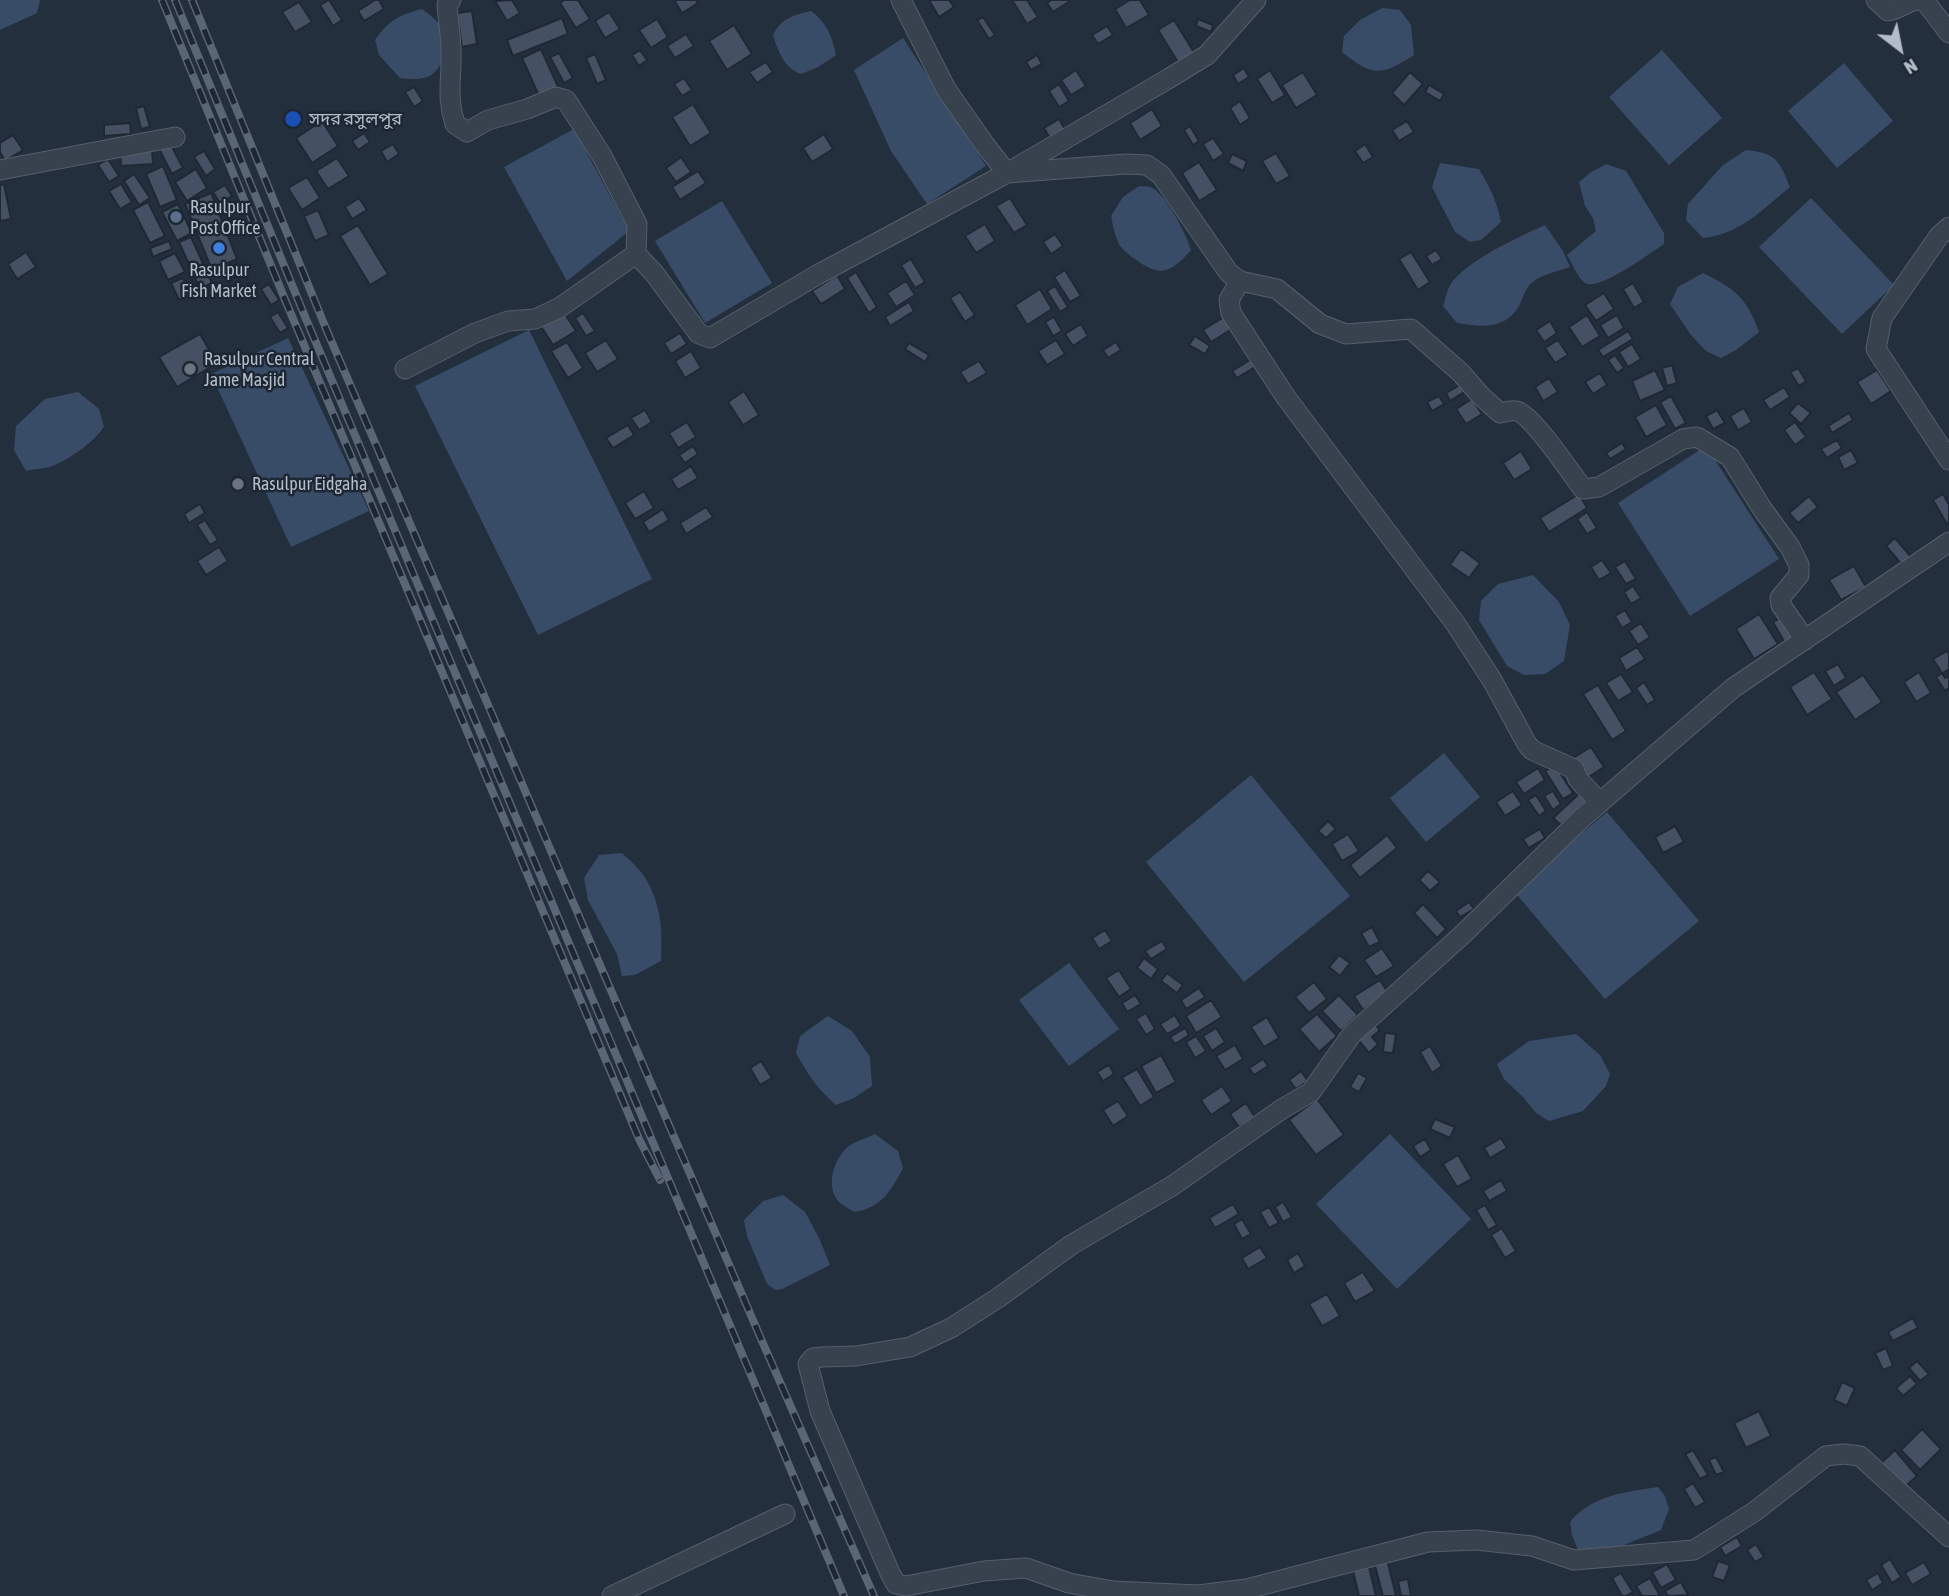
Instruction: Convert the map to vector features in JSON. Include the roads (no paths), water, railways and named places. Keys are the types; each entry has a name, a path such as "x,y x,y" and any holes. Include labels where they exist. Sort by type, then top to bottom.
{"street":[{"path":"451,0 447,5 451,51 450,108 455,124 467,132 488,120 527,110 556,97 566,100 602,156 637,224 636,254 699,334 710,338 817,275 1007,173 1207,55 1256,0"},
{"path":"901,0 946,89 1007,173"},
{"path":"1875,0 1888,12 1918,0"},
{"path":"1924,0 1949,33"},
{"path":"0,170 175,137"},
{"path":"1007,173 1126,164 1147,165 1161,175 1229,274 1240,281 1277,289 1320,324 1346,334 1411,329 1461,373 1500,413 1514,410 1534,424 1583,489 1599,487 1682,439 1697,437 1730,457 1790,547 1799,565 1799,575 1780,598 1781,605 1805,640"},
{"path":"1949,226 1939,236 1882,318 1876,349 1949,460"},
{"path":"405,369 475,333 508,321 535,319 559,309 636,254"},
{"path":"1240,281 1229,299 1231,313 1285,396 1455,623 1532,750 1574,769 1578,779 1600,803"},
{"path":"1949,542 1733,688 1600,803 1461,936 1352,1034 1311,1092 1172,1186 1071,1245 951,1328 910,1347 856,1356 813,1359 808,1364 820,1411 896,1584 920,1590 984,1571 1026,1568 1069,1583 1113,1591 1198,1595 1247,1589 1428,1542 1476,1540 1532,1546 1574,1560 1694,1550 1754,1512 1826,1457 1844,1454 1860,1456 1949,1537"},
{"path":"612,1596 785,1514"}],"water":[{"path":"0,0 40,0 37,13 0,30"},
{"path":"1382,8 1400,10 1411,25 1414,55 1393,67 1377,71 1362,66 1342,52 1344,36 1360,20"},
{"path":"422,9 442,30 445,46 442,61 427,77 400,78 379,55 375,40 395,19"},
{"path":"811,11 828,30 836,55 801,74 786,63 773,35 784,21"},
{"path":"903,38 986,166 927,204 891,151 854,70"},
{"path":"1662,50 1722,118 1669,165 1609,97"},
{"path":"1844,63 1893,121 1837,168 1788,111"},
{"path":"574,129 629,231 567,281 504,167"},
{"path":"1746,150 1764,153 1775,160 1783,170 1790,187 1739,226 1716,236 1703,238 1686,220 1688,204 1723,165"},
{"path":"1440,163 1479,169 1487,182 1501,222 1481,240 1470,242 1455,232 1432,187"},
{"path":"1606,164 1626,171 1664,233 1664,244 1613,277 1592,284 1585,283 1567,255 1596,231 1593,218 1585,206 1579,182"},
{"path":"1139,186 1150,187 1169,205 1191,250 1171,268 1159,271 1144,265 1120,246 1115,234 1111,216 1123,197"},
{"path":"1811,198 1894,285 1842,334 1759,247"},
{"path":"722,201 772,283 705,323 655,241"},
{"path":"1545,225 1563,251 1570,267 1542,276 1531,283 1515,312 1508,319 1484,326 1457,323 1443,306 1450,285 1458,276 1493,250"},
{"path":"1703,273 1738,295 1750,311 1759,332 1721,358 1706,351 1691,335 1670,304 1678,287"},
{"path":"529,330 652,579 538,635 415,386"},
{"path":"288,338 369,511 291,547 211,374"},
{"path":"78,392 99,409 104,427 87,445 63,461 49,467 26,471 14,450 16,426 45,399"},
{"path":"1706,446 1779,559 1690,616 1618,503"},
{"path":"1533,575 1559,602 1570,625 1564,661 1545,674 1524,675 1507,666 1479,620 1481,601 1498,584"},
{"path":"1444,753 1480,797 1426,842 1390,798"},
{"path":"1251,775 1350,896 1244,982 1146,862"},
{"path":"1607,812 1699,921 1605,999 1513,890"},
{"path":"622,853 641,872 653,893 661,926 662,949 661,961 635,975 622,976 617,954 588,900 584,878 599,855"},
{"path":"1069,963 1119,1029 1069,1066 1019,1000"},
{"path":"828,1016 852,1031 870,1057 872,1086 854,1098 836,1105 813,1081 796,1053 800,1036"},
{"path":"1576,1034 1600,1055 1610,1074 1606,1086 1583,1111 1549,1121 1536,1113 1504,1079 1497,1064 1529,1041"},
{"path":"875,1134 898,1151 903,1168 884,1197 871,1207 854,1212 840,1203 835,1196 832,1181 835,1165 849,1146"},
{"path":"1390,1134 1471,1219 1397,1289 1316,1204"},
{"path":"783,1195 805,1212 830,1265 776,1290 767,1284 747,1236 744,1220 763,1201"},
{"path":"1658,1487 1665,1496 1669,1509 1661,1530 1602,1554 1579,1552 1570,1522 1579,1513 1610,1496"}],"railway":[{"path":"162,0 286,302 639,1139 660,1180"},
{"path":"175,0 306,319 844,1596"},
{"path":"192,0 327,331 874,1596"}],"place":[{"name":"সদর রসুলপুর","path":"293,119"},
{"name":"Rasulpur Post Office","path":"176,217"},
{"name":"Rasulpur Fish Market","path":"219,248"},
{"name":"Rasulpur Central Jame Masjid","path":"190,369"},
{"name":"Rasulpur Eidgaha","path":"238,484"}]}
